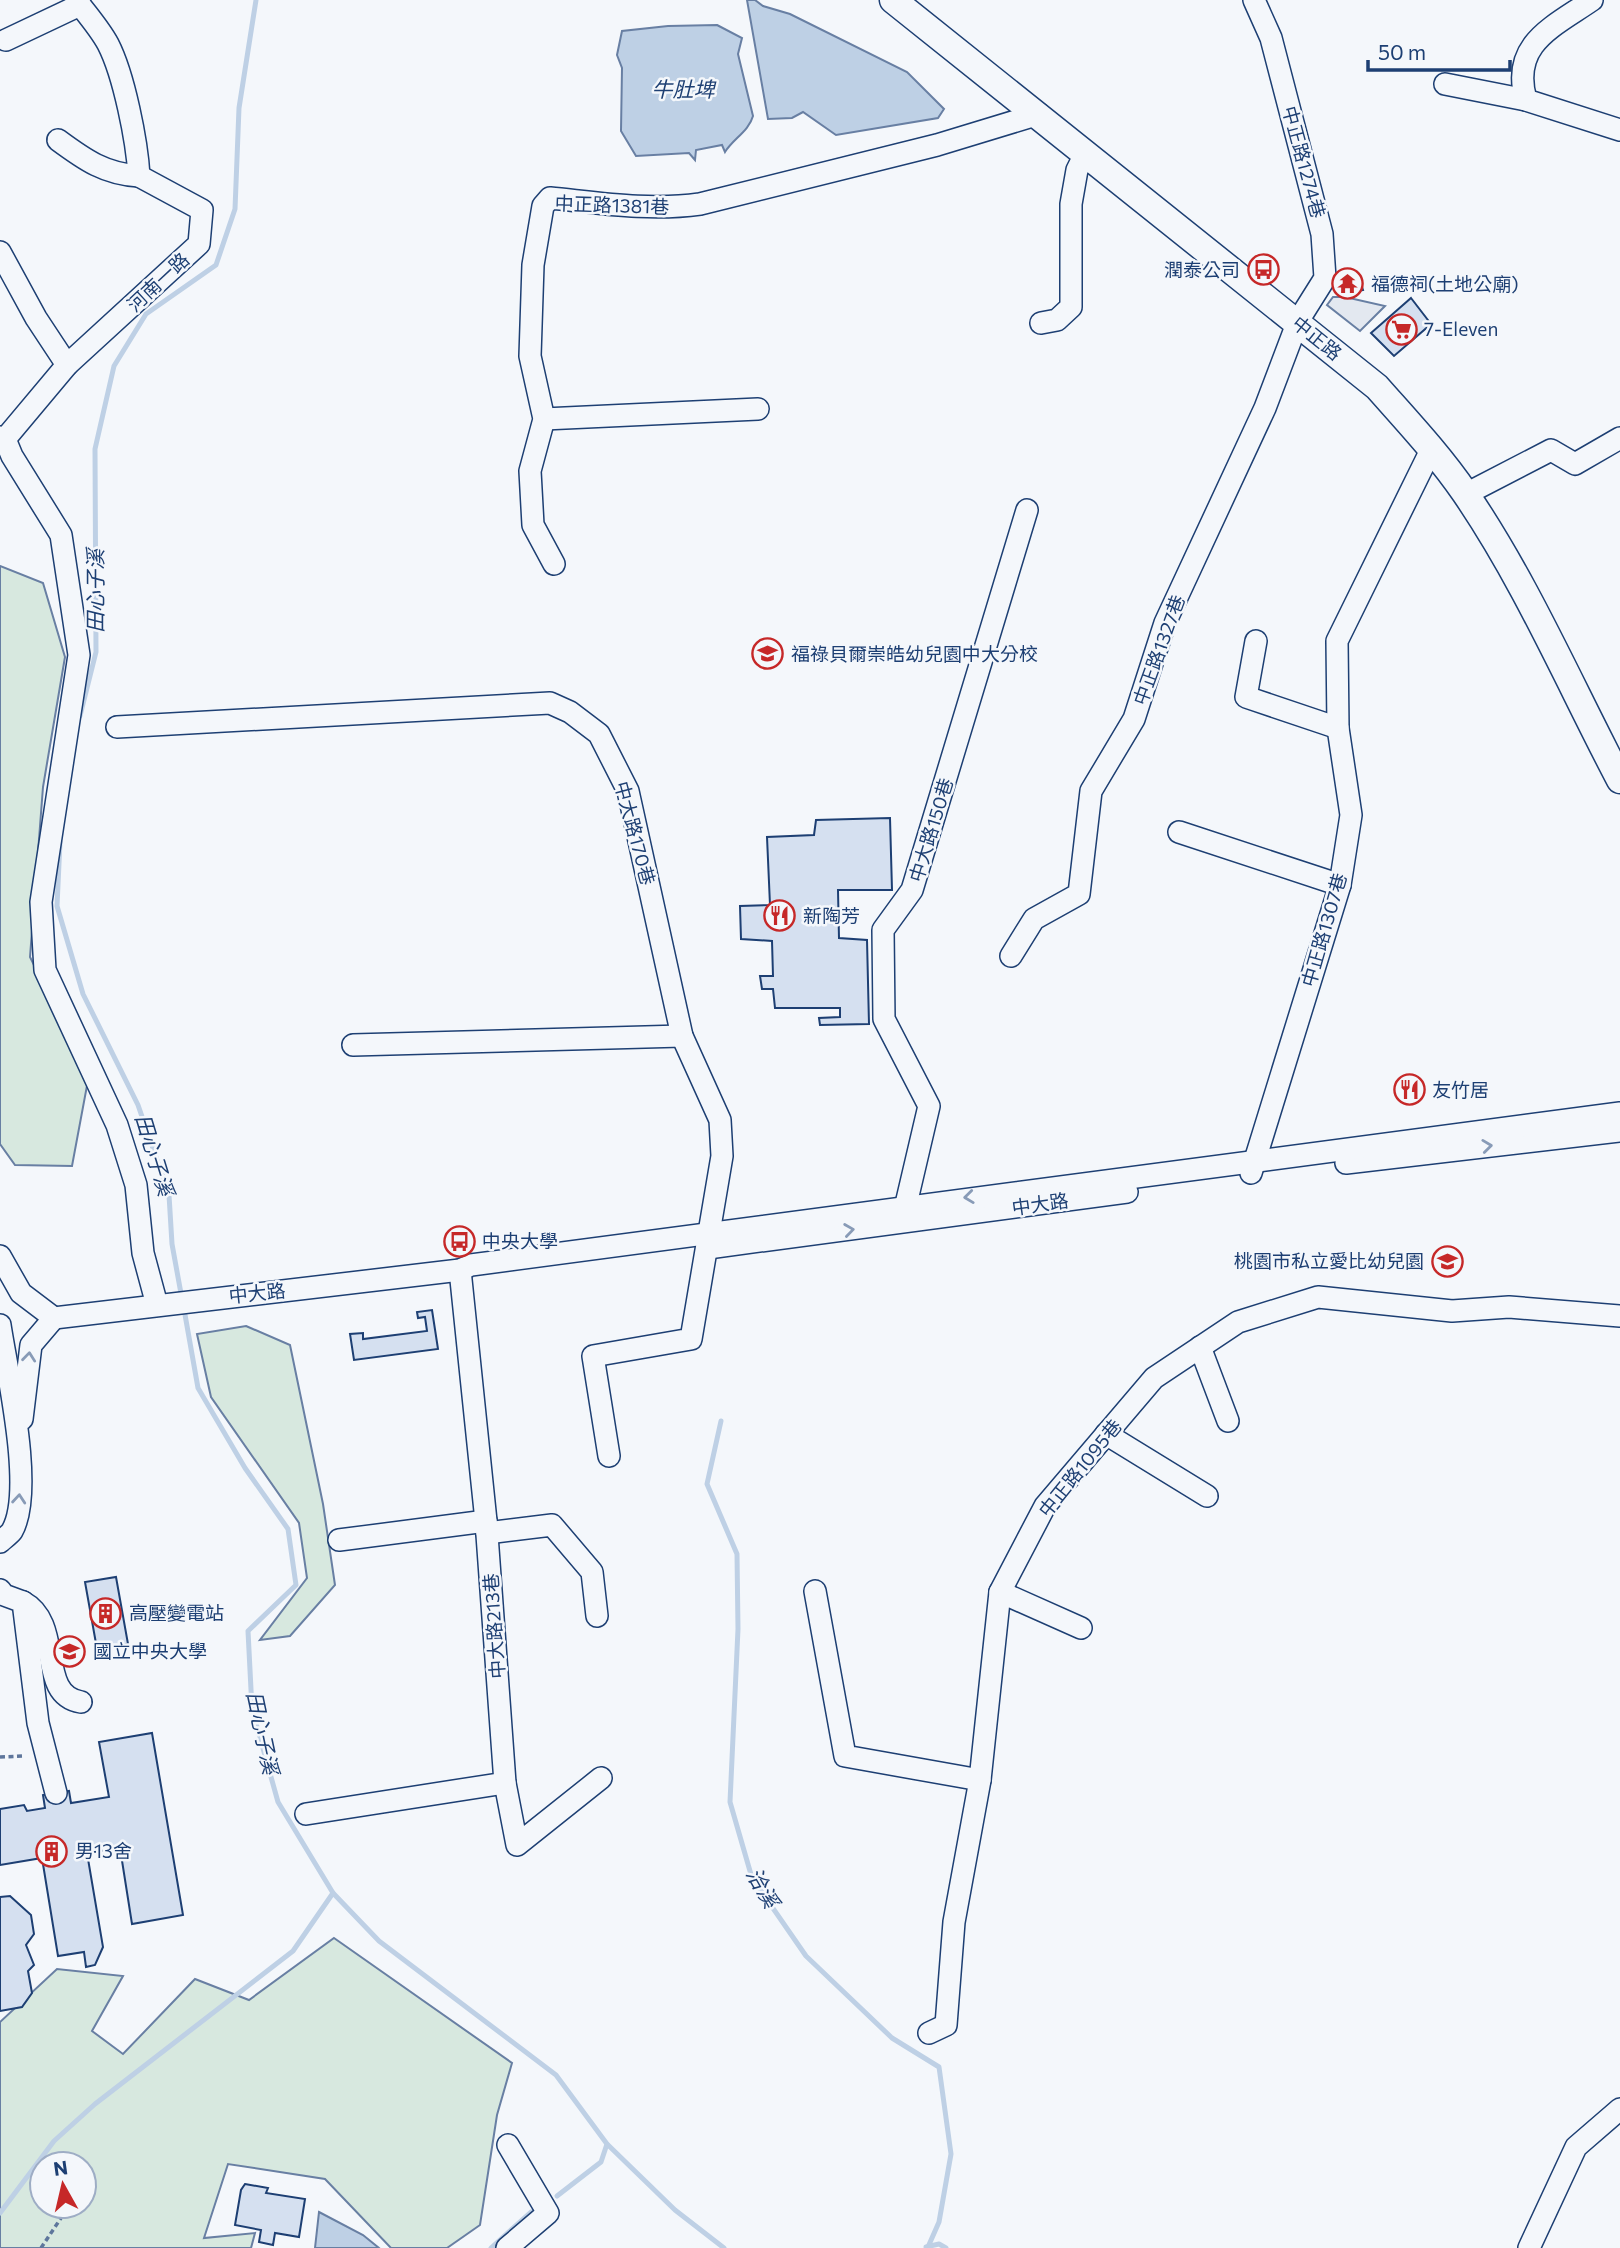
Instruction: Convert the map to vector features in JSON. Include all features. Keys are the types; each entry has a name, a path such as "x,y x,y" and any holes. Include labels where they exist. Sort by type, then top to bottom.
{"main road":[{"name":"中正路","path":"893,0 1039,114 1377,387 1432,448 1466,494 1517,583 1620,780"}],"street":[{"name":"中正路1274巷","path":"1254,0 1271,38 1322,234 1325,278 1297,321"},
{"path":"1527,100 1522,86 1528,49 1541,36 1592,0"},
{"path":"6,40 78,2 108,44 120,75 138,155 139,176 115,174 91,165 58,141"},
{"path":"1445,84 1527,100 1620,131"},
{"name":"中正路1381巷","path":"554,564 534,525 530,471 544,419 530,356 533,265 543,206 550,198 598,205 671,208 700,204 937,145 1039,114"},
{"path":"1041,323 1057,320 1071,307 1071,204 1077,170 1086,152"},
{"name":"河南一路","path":"3,438 67,365 199,244 202,210 139,176"},
{"path":"0,252 36,318 67,365"},
{"name":"中正路1327巷","path":"1011,956 1034,919 1079,894 1091,791 1134,719 1165,623 1265,408 1297,321"},
{"path":"544,419 758,409"},
{"path":"3,438 61,535 79,655 41,902 46,970 117,1125 136,1185 143,1253 162,1304"},
{"path":"1466,494 1550,450 1575,464 1620,438"},
{"name":"中正路1307巷","path":"1251,1168 1340,886 1351,815 1338,727 1337,641 1432,448"},
{"name":"中大路150巷","path":"903,1214 929,1106 884,1019 883,930 912,890 1027,510"},
{"path":"1256,641 1246,698 1338,727"},
{"name":"中大路170巷","path":"117,727 550,703 570,712 599,734 628,791 682,1036 720,1119 722,1156 691,1339 593,1356 609,1456"},
{"path":"1179,832 1340,886"},
{"path":"353,1045 682,1036"},
{"path":"1251,1168 1620,1113"},
{"path":"1251,1168 1620,1131"},
{"name":"中大路","path":"54,1318 460,1270 471,1265 709,1241 1251,1168"},
{"path":"0,1256 21,1293 54,1318 31,1345 19,1449"},
{"name":"中大路213巷","path":"460,1270 487,1527 505,1783 517,1845 601,1778"},
{"name":"中正路1095巷","path":"929,2033 946,2025 954,1922 980,1780 1000,1592 1045,1506 1154,1378 1238,1322 1318,1297 1451,1311 1510,1307 1620,1315"},
{"path":"0,1325 19,1449 20,1502 12,1531 0,1542"},
{"path":"1200,1347 1228,1421"},
{"path":"1107,1434 1208,1496"},
{"path":"339,1540 487,1527 552,1525 592,1572 597,1616"},
{"path":"0,1590 4,1595 36,1609 46,1631 56,1686 69,1700 81,1702"},
{"path":"816,1591 845,1756 980,1780"},
{"path":"1000,1592 1081,1628"},
{"path":"23,1602 38,1723 56,1793"},
{"path":"306,1814 505,1783"},
{"path":"1528,2248 1576,2147 1620,2109"},
{"path":"507,2248 548,2213 508,2145"}],"path":[{"path":"41,2248 60,2220"}],"shaded area":[{"path":"1333,297 1385,306 1360,331 1327,305"},
{"path":"0,566 43,583 65,657 43,787 30,957 89,1075 72,1166 15,1165 0,1144"},
{"path":"246,1326 290,1345 323,1504 335,1585 290,1636 260,1640 307,1578 299,1523 211,1397 197,1334"},
{"path":"334,1938 512,2063 497,2115 480,2225 447,2248 391,2248 325,2179 228,2164 204,2238 255,2233 251,2248 0,2248 0,2022 57,1969 123,1976 92,2031 123,2054 195,1979 249,2000"}],"water":[{"name":"牛肚埤","path":"747,0 755,0 763,6 790,14 907,72 944,109 938,118 836,135 803,112 792,118 768,119"},
{"name":"牛肚埤","path":"717,25 742,38 738,54 753,116 748,126 725,152 722,145 696,150 695,160 689,153 636,156 621,131 622,68 617,55 622,31"},
{"path":"319,2212 363,2235 379,2248 315,2248"}],"building":[{"name":"福德祠(土地公廟)","path":"1357,272 1363,290 1339,295 1335,277"},
{"name":"7-Eleven","path":"1411,298 1431,324 1394,356 1371,333"},
{"path":"890,818 892,890 838,890 839,938 867,940 869,1024 820,1025 819,1018 840,1017 840,1008 775,1008 773,989 762,989 760,976 773,976 772,941 741,939 740,906 770,905 767,837 814,835 816,820"},
{"path":"432,1310 438,1349 354,1360 350,1334 363,1333 363,1339 427,1331 425,1317 418,1318 417,1312"},
{"name":"高壓變電站","path":"116,1577 128,1644 97,1649 85,1582"},
{"name":"男13舍","path":"152,1733 183,1915 132,1924 120,1848 87,1853 103,1947 95,1965 86,1967 84,1952 58,1956 42,1858 0,1865 0,1809 24,1805 27,1811 45,1808 43,1795 69,1791 71,1803 109,1797 99,1742"},
{"path":"10,1896 31,1915 34,1934 26,1945 34,1965 28,1971 32,1993 22,2007 0,2011 0,1897"},
{"path":"245,2184 268,2188 266,2193 305,2199 299,2237 275,2233 273,2245 259,2242 261,2230 235,2225 241,2190"}],"waterway":[{"name":"田心子溪","path":"80,716 96,652 95,449 114,366 146,314 216,265 235,209 239,108 256,0"},
{"name":"田心子溪","path":"60,842 57,906 83,994 138,1105 169,1195 172,1244 182,1299"},
{"name":"田心子溪","path":"0,2213 54,2141 95,2104 293,1951 333,1893 278,1802 252,1709 248,1631 296,1585 288,1529 245,1468 198,1388 184,1309"},
{"name":"洽溪","path":"721,1421 707,1484 737,1554 738,1629 730,1802 752,1878 806,1956 892,2038 939,2067 951,2154 939,2222 928,2247"},
{"name":"洽溪","path":"333,1893 379,1941 556,2075 607,2144 675,2210 724,2248"},
{"name":"洽溪","path":"557,2196 601,2162 607,2144"},
{"name":"洽溪","path":"491,2248 531,2212"},
{"name":"洽溪","path":"926,2247 939,2244 946,2248"}],"place":[{"name":"潤泰公司","path":"1263,270"},
{"name":"福德祠(土地公廟)","path":"1348,284"},
{"name":"7-Eleven","path":"1401,329"},
{"name":"福祿貝爾崇皓幼兒園中大分校","path":"768,654"},
{"name":"新陶芳","path":"780,916"},
{"name":"友竹居","path":"1409,1090"},
{"name":"中央大學","path":"459,1241"},
{"name":"桃園市私立愛比幼兒園","path":"1447,1261"},
{"name":"高壓變電站","path":"106,1613"},
{"name":"國立中央大學","path":"70,1651"},
{"name":"男13舍","path":"52,1851"}]}
